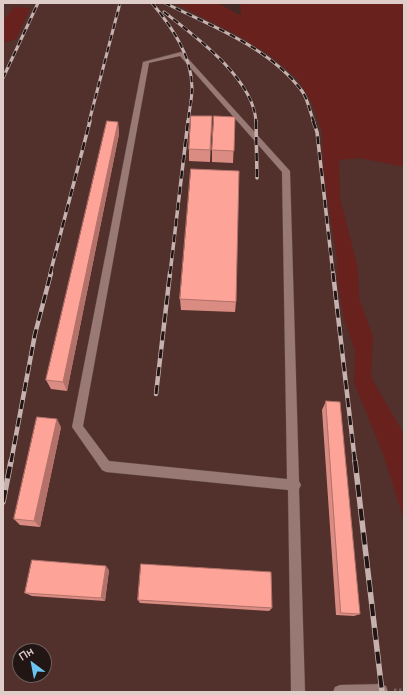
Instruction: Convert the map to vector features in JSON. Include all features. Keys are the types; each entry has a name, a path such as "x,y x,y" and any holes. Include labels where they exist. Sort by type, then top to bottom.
{"lane":[{"path":"295,485 106,466 77,427 146,62 181,54 286,171 295,485 298,692"},
{"path":"340,692 381,691"}],"shaded area":[{"path":"3,3 193,3 404,134 404,692 3,692"},
{"path":"175,3 218,3 241,16 240,3 404,3 404,167 360,158 339,160 340,198 358,268 359,298 373,337 371,377 404,434 404,520 383,454 354,383 355,351 344,319 337,278 337,258 323,171 322,132 312,103 297,78 267,53 233,33"},
{"path":"14,7 30,8 16,39 3,43 3,21"}],"building":[{"path":"191,116 212,116 210,150 189,149"},
{"path":"214,116 235,117 234,151 212,150"},
{"path":"107,121 118,122 63,382 46,380"},
{"path":"191,169 239,171 236,302 180,299"},
{"path":"326,401 340,402 360,614 341,613"},
{"path":"37,417 57,419 34,521 14,519"},
{"path":"32,560 106,566 101,598 25,593"},
{"path":"141,564 271,572 272,608 138,600"}],"railway":[{"path":"3,78 38,3"},
{"path":"89,122 120,3"},
{"path":"152,3 180,42 189,65 192,97 188,122"},
{"path":"165,3 221,30 257,50 273,62 289,76 302,91 306,98 314,122"},
{"path":"164,12 207,46 234,75 245,90 253,106 256,122"},
{"path":"50,274 90,121"},
{"path":"170,274 188,121"},
{"path":"256,121 257,178"},
{"path":"313,121 317,132 333,274"},
{"path":"11,462 35,334 51,273"},
{"path":"156,394 170,273"},
{"path":"333,273 355,462"},
{"path":"3,502 11,461"},
{"path":"355,461 382,692"}]}
